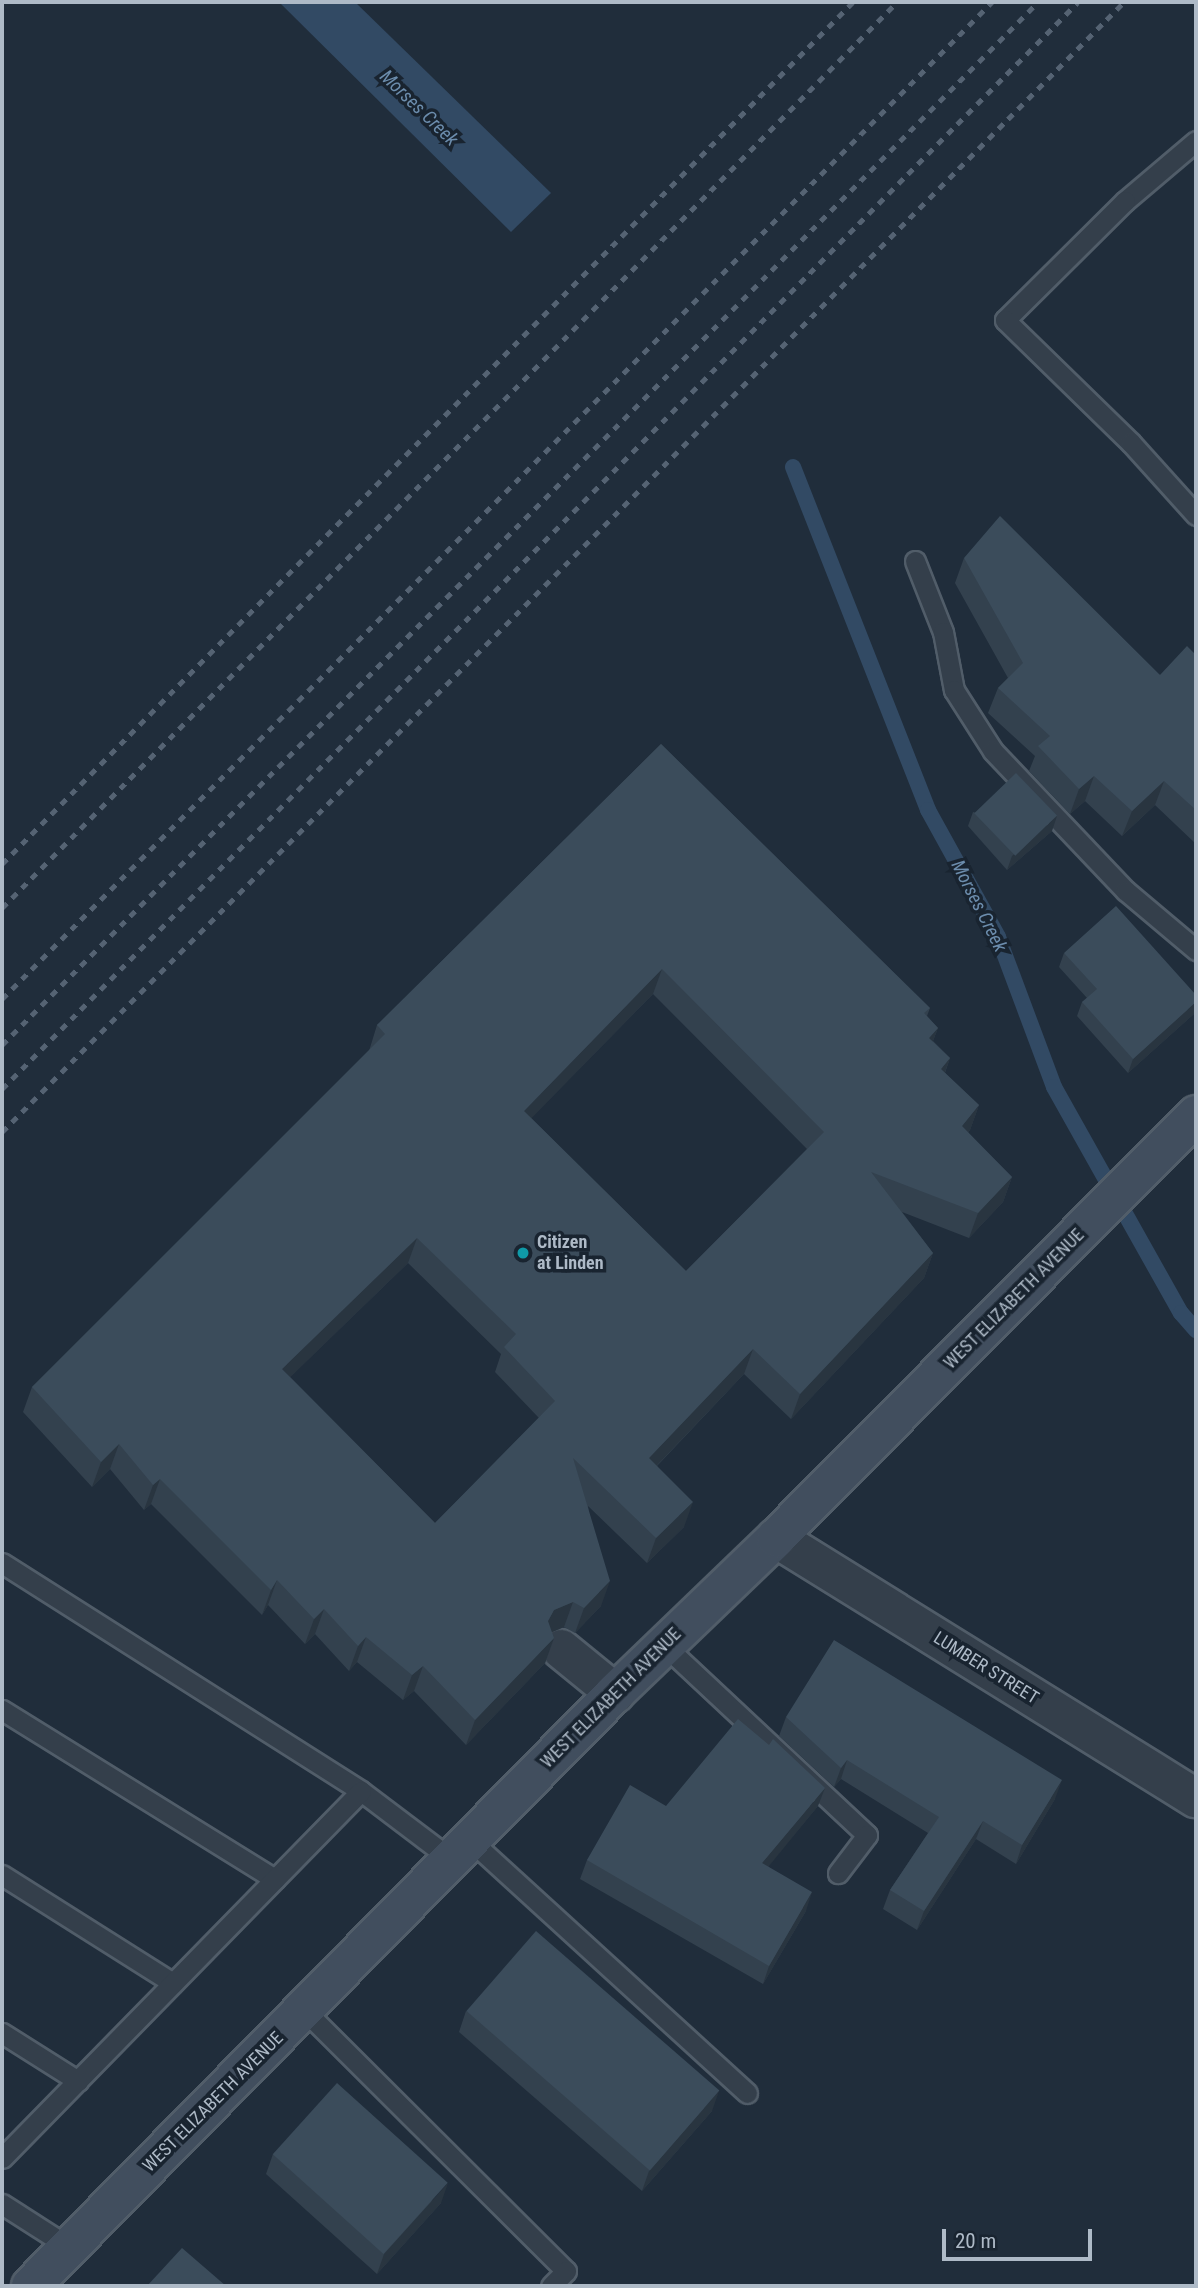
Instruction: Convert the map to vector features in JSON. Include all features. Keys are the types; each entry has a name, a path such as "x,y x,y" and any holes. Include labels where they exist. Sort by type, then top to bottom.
{"street":[{"name":"WEST ELIZABETH AVENUE","path":"31,2286 615,1693 776,1538 1145,1166 1192,1127"},
{"name":"LUMBER STREET","path":"776,1538 1196,1798"},
{"path":"561,1649 615,1693"}],"lane":[{"path":"1196,141 1125,201 1005,320 1131,443 1196,515"},
{"path":"915,561 943,632 954,690 993,751 1126,891 1196,950"},
{"path":"2,1563 361,1791 461,1850 747,2093"},
{"path":"664,1645 867,1835 838,1873"},
{"path":"2,1710 275,1879"},
{"path":"2,2158 361,1791"},
{"path":"2,1875 173,1983"},
{"path":"303,2009 566,2271 551,2286"},
{"path":"2,2033 78,2081"},
{"path":"2,2204 69,2247"}],"water":[{"path":"279,2 355,2 551,193 511,232"}],"building":[{"path":"1000,516 1160,675 1187,646 1196,655 1196,810 1164,781 1132,811 1094,776 1079,789 1038,746 1050,736 998,688 1023,663 964,558"},
{"name":"Citizen at Linden","path":"661,744 930,1008 924,1013 938,1028 929,1038 950,1058 941,1069 979,1105 962,1126 1012,1177 978,1213 871,1172 933,1253 800,1394 753,1349 649,1458 693,1502 656,1538 573,1458 610,1581 584,1608 573,1602 554,1610 548,1621 554,1638 475,1720 423,1666 412,1675 366,1637 358,1646 324,1609 314,1619 277,1580 271,1590 160,1479 153,1485 119,1444 101,1462 32,1387 385,1034 377,1025","holes":["662,969 824,1132 686,1271 524,1111","417,1238 516,1334 504,1347 555,1401 435,1523 282,1369"]},
{"path":"1016,773 1057,815 1015,856 974,813"},
{"path":"1116,906 1196,995 1196,1002 1133,1059 1082,1002 1097,989 1064,953"},
{"path":"834,1640 1062,1780 1022,1845 983,1821 924,1911 890,1890 939,1817 847,1760 841,1768 786,1717"},
{"path":"738,1719 769,1745 773,1739 825,1788 762,1863 812,1892 769,1966 587,1860 630,1785 666,1806"},
{"path":"536,1931 719,2090 650,2170 466,2011"},
{"path":"337,2083 448,2183 383,2254 273,2154"},
{"path":"182,2248 226,2286 147,2286"}],"waterway":[{"name":"Morses Creek","path":"793,467 928,810 998,937 1054,1087 1181,1313 1196,1330"}],"railway":[{"path":"2,864 853,2"},
{"path":"2,908 897,2"},
{"path":"2,999 992,2"},
{"path":"2,1045 1038,2"},
{"path":"2,1089 1078,2"},
{"path":"2,1132 1124,2"}],"place":[{"name":"Citizen at Linden","path":"523,1253"}]}
